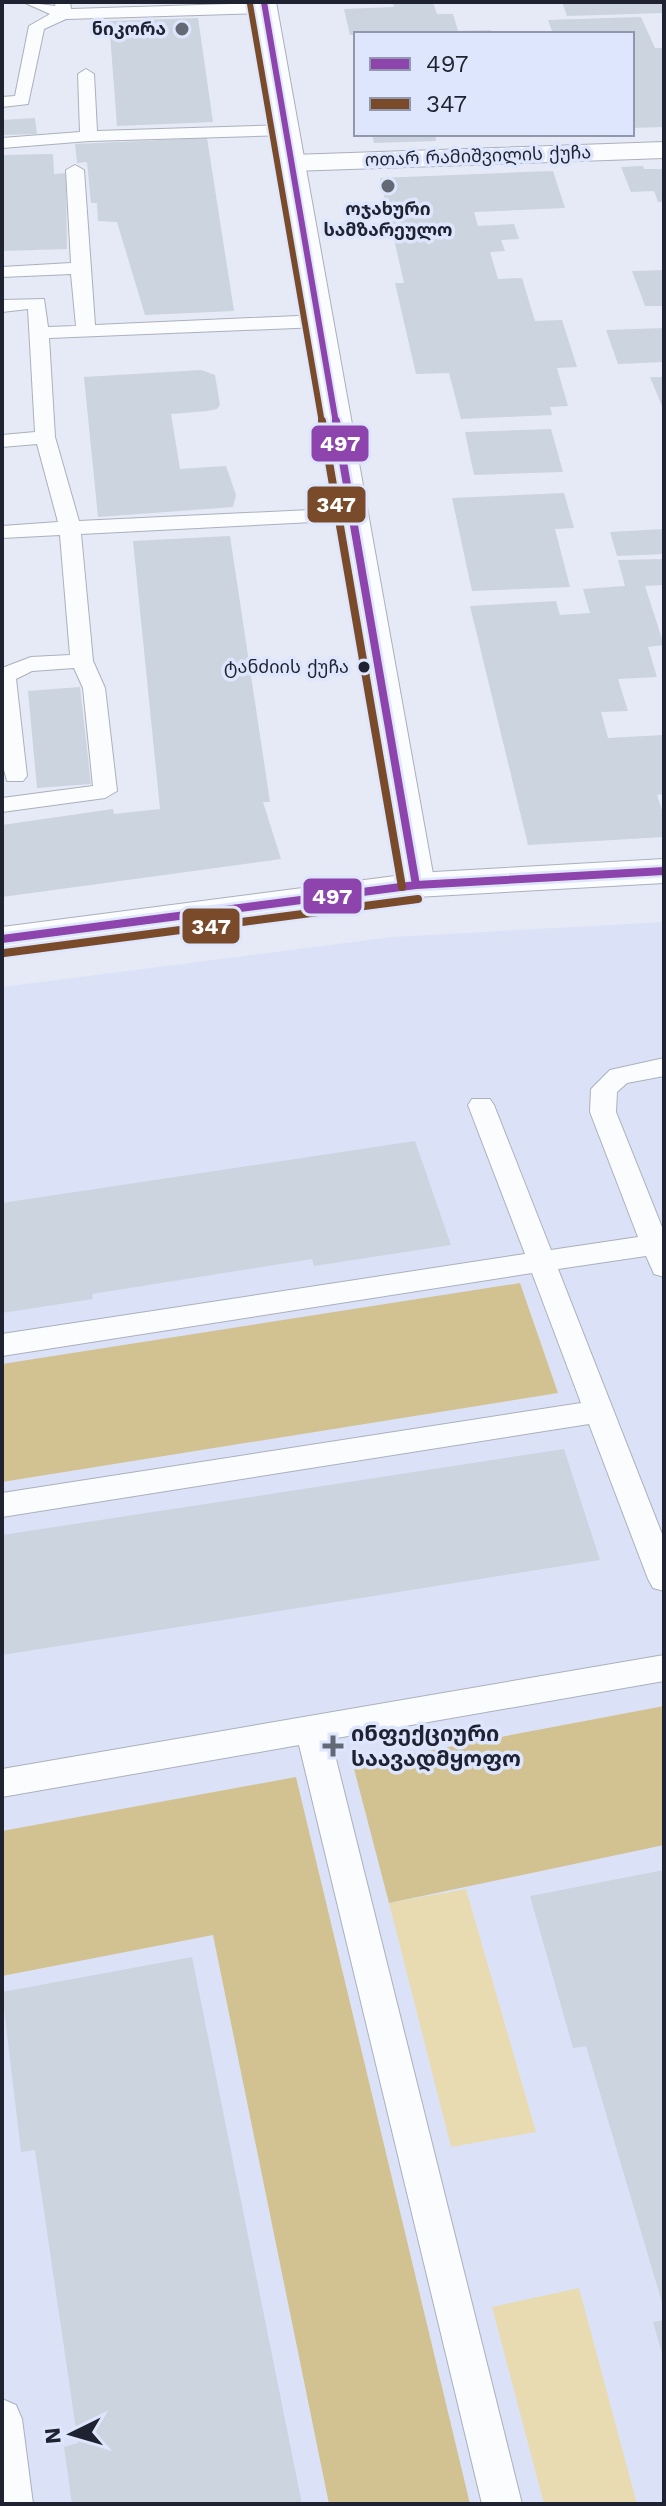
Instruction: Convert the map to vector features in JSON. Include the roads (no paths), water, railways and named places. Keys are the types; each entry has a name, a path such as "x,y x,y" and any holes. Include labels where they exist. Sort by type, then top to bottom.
{"main road":[{"path":"265,5 416,885"},
{"name":"ოთარ რამიშვილის ქუჩა","path":"292,163 664,150"},
{"path":"2,939 416,885 664,871"}],"lane":[{"path":"31,2 63,8 265,5"},
{"path":"2,102 22,100 37,26 63,8"},
{"path":"86,74 89,136"},
{"path":"2,143 89,136 287,130"},
{"path":"75,170 86,331"},
{"path":"2,272 80,268"},
{"path":"2,306 37,303 45,437 70,528 82,661 94,688 105,791 2,805"},
{"path":"39,333 319,321"},
{"path":"2,441 45,437"},
{"path":"2,532 352,514"},
{"path":"15,776 5,677 13,669 27,665 82,661"},
{"path":"2,1345 542,1261 661,1251 603,1112 604,1089 619,1076 664,1067"},
{"path":"481,1105 664,1579"},
{"path":"2,1505 599,1411"},
{"path":"2,1783 664,1668"},
{"path":"312,1730 502,2504"},
{"path":"2,2419 13,2504"}],"place":[{"name":"ნიკორა","path":"182,29"},
{"name":"ოჯახური სამზარეულო","path":"388,186"},
{"name":"ტანძიის ქუჩა","path":"364,667"},
{"name":"ინფექციური საავადმყოფო","path":"333,1746"}]}
